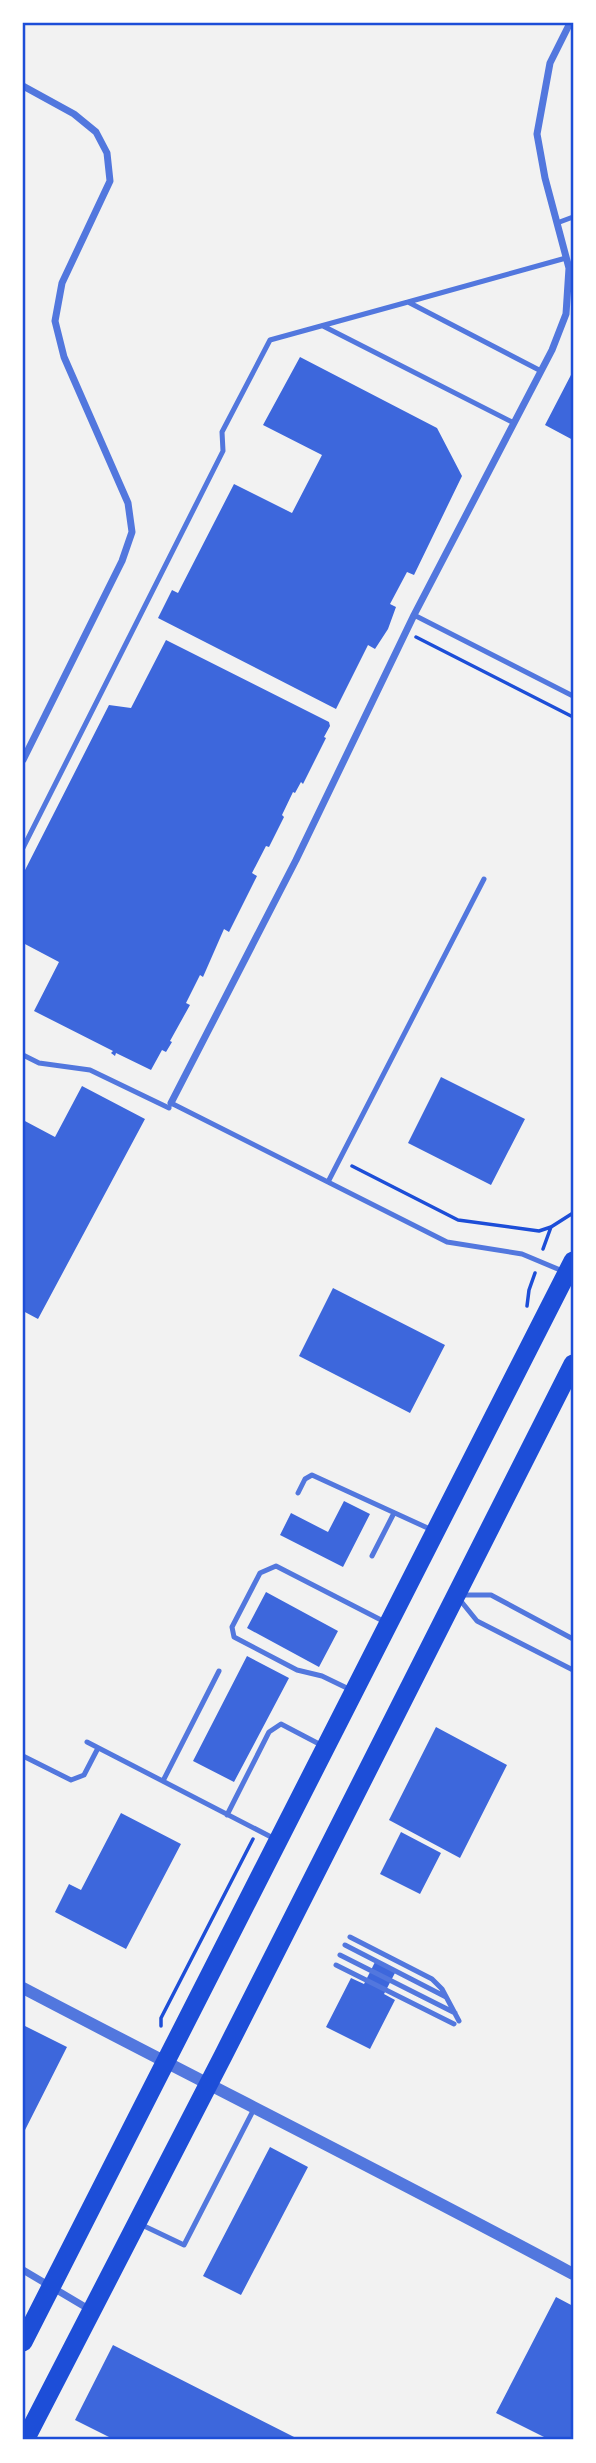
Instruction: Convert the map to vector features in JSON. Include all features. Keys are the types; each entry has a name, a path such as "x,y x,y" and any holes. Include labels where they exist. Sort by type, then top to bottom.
{"highway":[{"path":"23,2342 435,1532 571,1271"},
{"path":"25,2440 573,1364"}],"street":[{"path":"170,1106 296,860 405,632 552,350 566,314 571,285 569,268 545,177 537,134 550,63 570,23"},
{"path":"23,86 74,114 96,132 107,153 110,181 62,283 55,321 64,357 128,503 132,533 122,561 23,760"},
{"path":"23,1988 254,2109 349,2154 573,2274"},
{"path":"23,2270 92,2311"}],"lane":[{"path":"557,223 573,217"},
{"path":"23,848 223,451 222,432 270,340 566,258"},
{"path":"408,302 541,371"},
{"path":"321,326 514,423"},
{"path":"414,615 573,696"},
{"path":"328,1182 484,879"},
{"path":"23,1055 39,1063 90,1070 328,1182 447,1242 523,1254 571,1271"},
{"path":"298,1493 305,1479 312,1475 435,1532"},
{"path":"372,1556 394,1513"},
{"path":"354,1691 322,1676 297,1670 234,1637 232,1627 260,1573 276,1566 388,1624"},
{"path":"456,1595 491,1595 573,1639"},
{"path":"456,1595 477,1621 573,1670"},
{"path":"163,1781 219,1671"},
{"path":"227,1815 269,1732 281,1724 325,1747"},
{"path":"87,1742 277,1841"},
{"path":"23,1756 71,1780 84,1774 98,1748"},
{"path":"336,1965 457,2023 446,1997 432,1979 350,1937"},
{"path":"345,1945 446,1997"},
{"path":"340,1955 455,2013"},
{"path":"137,2222 184,2245 254,2109"}],"path":[{"path":"405,632 573,717"},
{"path":"352,1166 458,1220 539,1231 573,1213"},
{"path":"162,2026 161,2018 248,1848"}],"building":[{"path":"300,357 437,428 462,476 414,575 407,572 390,604 396,607 388,629 375,649 368,645 336,709 158,618 172,590 178,593 234,484 292,513 322,455 263,425"},
{"path":"573,371 573,440 545,425"},
{"path":"166,640 329,722 330,726 303,784 301,782 295,793 293,792 269,847 266,846 252,873 257,876 229,932 224,929 203,977 200,975 186,1003 190,1005 170,1041 172,1042 166,1052 162,1050 151,1070 116,1053 115,1056 111,1053 113,1051 34,1011 59,962 23,943 23,874 109,705 131,708"},
{"path":"441,1077 525,1119 491,1185 408,1143"},
{"path":"82,1086 145,1119 38,1319 23,1311 23,1120 55,1137"},
{"path":"333,1288 445,1345 410,1413 299,1356"},
{"path":"344,1501 370,1514 343,1567 280,1535 291,1513 328,1532"},
{"path":"266,1592 338,1631 319,1667 247,1628"},
{"path":"247,1656 289,1678 234,1782 193,1761"},
{"path":"436,1727 507,1765 460,1858 389,1820"},
{"path":"121,1813 181,1844 126,1949 55,1912 69,1884 81,1890"},
{"path":"401,1832 441,1853 420,1894 380,1874"},
{"path":"376,1960 396,1971 384,1994 395,2000 370,2049 326,2027 351,1978 364,1984"},
{"path":"23,2025 67,2047 23,2134"},
{"path":"270,2147 308,2167 241,2295 203,2276"},
{"path":"556,2297 573,2306 573,2440 550,2440 496,2413"},
{"path":"113,2345 300,2440 115,2440 75,2420"}]}
